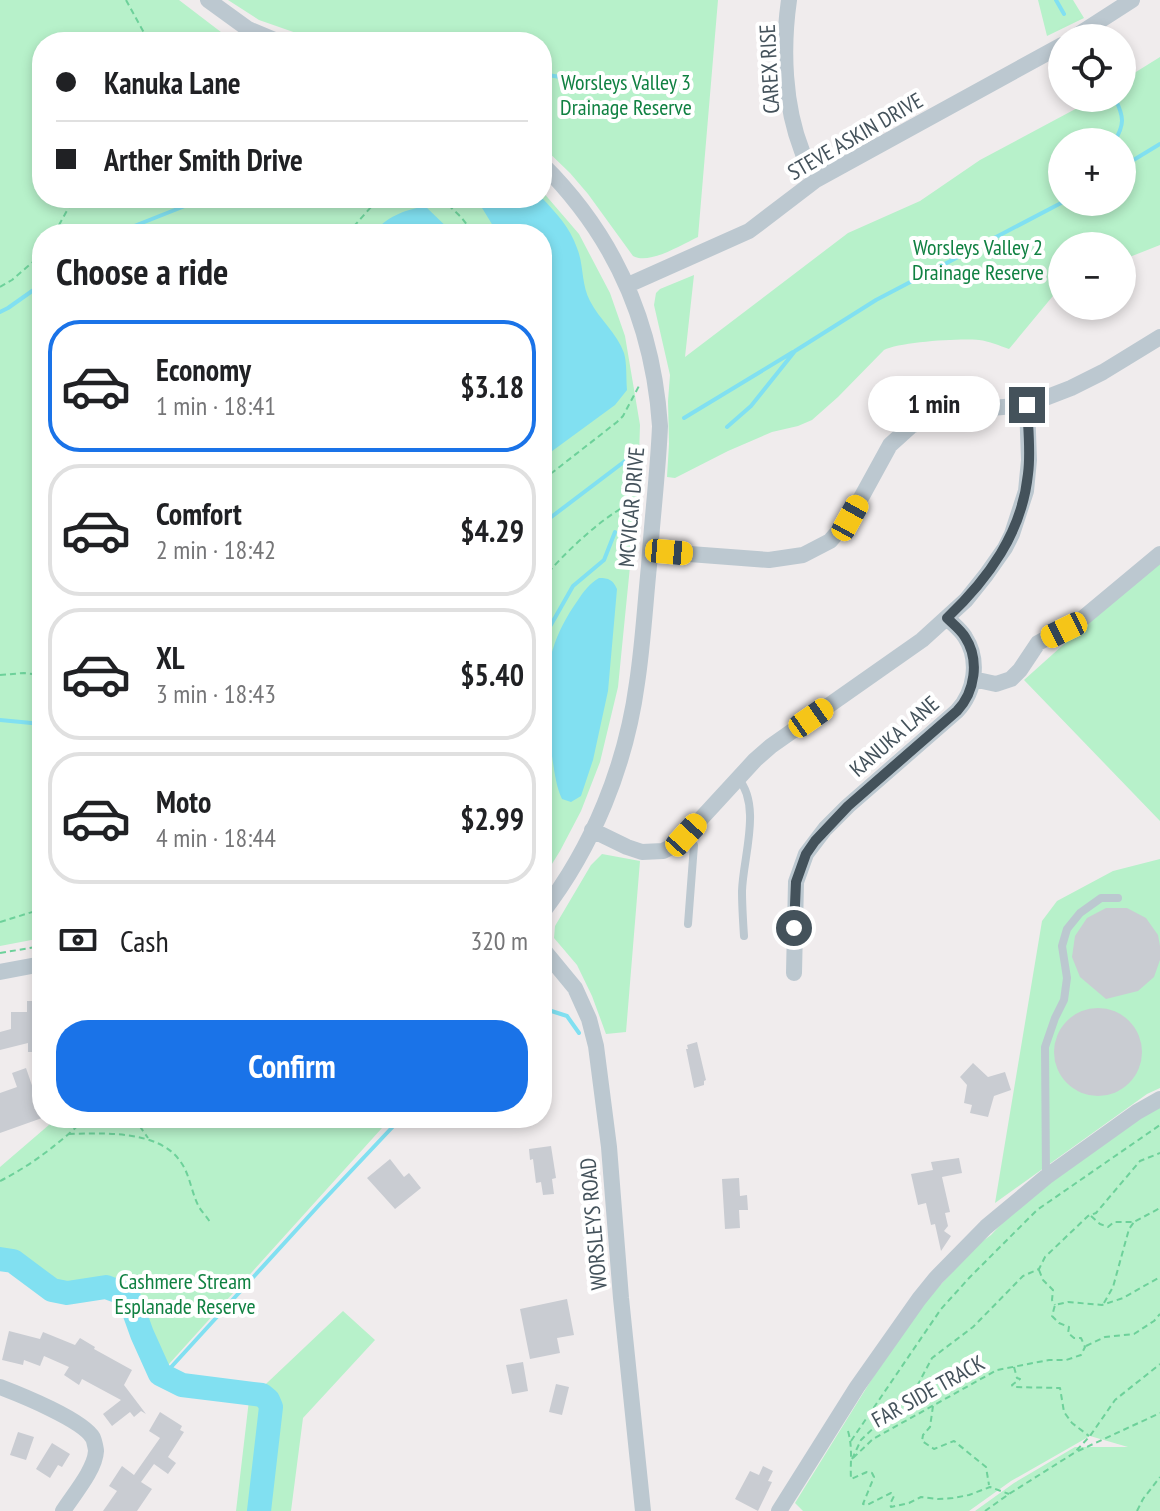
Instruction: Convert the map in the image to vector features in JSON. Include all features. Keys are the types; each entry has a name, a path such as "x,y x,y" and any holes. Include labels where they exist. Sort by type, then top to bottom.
{"street":[{"path":"208,0 255,32"},
{"name":"CAREX RISE","path":"789,0 786,50 788,99 802,153 816,180"},
{"path":"1095,24 1132,0"},
{"name":"STEVE ASKIN DRIVE","path":"628,285 749,231 816,180 1048,53"},
{"name":"MCVICAR DRIVE","path":"552,174 587,215 628,285 650,353 658,402 659,452 632,716 615,777 592,830 552,898"},
{"path":"650,551 769,560 803,555 830,541 850,518 890,445 911,426 944,412 1027,405 1103,372 1160,337"},
{"path":"592,830 627,847 647,852 663,851 673,846 771,746 922,640 966,600 1005,548 1015,526 1028,476 1027,405"},
{"path":"947,618 965,636 971,649 973,679 996,684 1011,679 1038,643 1082,619 1160,554"},
{"name":"KANUKA LANE","path":"794,973 796,882 806,854 848,806 962,705 973,679"},
{"name":"WORSLEYS ROAD","path":"552,960 575,988 589,1019 596,1046 609,1147 643,1511"},
{"path":"0,972 32,966"},
{"path":"779,1511 890,1340 936,1278 986,1227 1046,1177 1160,1099"},
{"path":"0,1387 41,1403 86,1430 93,1438 96,1449 94,1462 63,1511"}],"lane":[{"path":"738,778 743,783 751,807 742,890 744,936"},
{"path":"686,835 694,845 688,924"},
{"path":"1046,1177 1045,1047 1064,1000 1067,978 1062,946 1067,929 1080,913 1101,898 1118,898"}],"path":[{"path":"126,0 144,32"},
{"path":"356,224 370,208"},
{"path":"452,208 466,224"},
{"path":"0,287 32,263"},
{"path":"552,471 623,416 637,386"},
{"path":"552,568 584,537 633,502"},
{"path":"0,675 32,674"},
{"path":"0,922 32,912"},
{"path":"0,953 32,948"},
{"path":"851,1441 941,1309 970,1277 1037,1210 1160,1125"},
{"path":"0,1181 35,1160 75,1128"},
{"path":"141,1128 149,1139"},
{"path":"69,1134 106,1133 149,1139 176,1155 182,1162 199,1206 210,1222"},
{"path":"852,1459 861,1440 898,1400 915,1390 932,1358 973,1327 1023,1276 1039,1269 1045,1257 1090,1215 1096,1213 1140,1161 1160,1153"},
{"path":"1102,1305 1113,1287 1129,1229 1134,1222 1160,1208"},
{"path":"1090,1215 1108,1227 1114,1222 1134,1222"},
{"path":"1039,1269 1043,1280 1053,1290 1055,1305 1052,1316 1069,1327 1068,1333 1074,1338 1081,1338 1085,1347"},
{"path":"1055,1305 1068,1302 1102,1305 1123,1298 1160,1277"},
{"name":"FAR SIDE TRACK","path":"852,1459 873,1439 997,1370 1081,1355 1085,1347 1105,1337 1134,1334 1160,1314"},
{"path":"1074,1453 1115,1400 1160,1364"},
{"path":"1014,1367 1020,1379 1013,1387 1060,1388 1064,1412 1072,1423 1090,1436"},
{"path":"933,1405 930,1427 922,1441 934,1449 954,1441 986,1467 990,1487"},
{"path":"985,1511 1074,1453 1160,1413"},
{"path":"835,1422 848,1431 851,1441 851,1479 867,1472 874,1477 863,1504 891,1493 894,1496 891,1507 921,1497 953,1498 990,1487 1009,1494"},
{"path":"1137,1511 1160,1477"}],"green space":[{"path":"0,0 179,0 221,32 32,32 32,208 552,208 552,203 579,234 610,293 625,336 640,425 638,486 618,687 600,762 581,811 552,864 552,224 32,224 32,940 0,946"},
{"name":"Worsleys Valley 3 Drainage Reserve","path":"228,0 718,0 698,237 656,256 633,256 588,194 552,156 552,32 293,32 259,20"},
{"path":"1038,0 1073,0 1084,18 1072,24 1048,24 1047,36"},
{"name":"Worsleys Valley 2 Drainage Reserve","path":"1160,57 1160,245 1136,254 1136,232 1048,232 1048,302 1009,349 983,341 958,340 892,347 884,350 812,420 772,432 675,478 667,477 670,375 654,305 656,293 694,275 685,357 848,233 920,201 980,160 1070,112 1136,112 1136,72"},
{"path":"1160,558 1160,821 1024,680"},
{"path":"602,854 640,861 626,1032 606,1034 577,965 554,938 555,926 591,865"},
{"path":"1160,859 1160,1088 1147,1094 995,1203 1042,921 1057,901 1113,871"},
{"path":"1160,1099 1160,1511 975,1511 1014,1483 1075,1447 1128,1447 1090,1436 1011,1481 969,1511 803,1511 795,1503 893,1345 923,1304 1046,1177"},
{"name":"Cashmere Stream Esplanade Reserve","path":"45,1128 382,1128 160,1374 128,1295 106,1287 67,1293 52,1290 13,1261 0,1259 0,1167"},
{"path":"343,1311 375,1340 303,1418 291,1511 236,1511 249,1400"}],"water":[{"path":"427,208 444,224 383,224 409,210"},
{"path":"482,208 551,208 571,233 590,301 624,353 627,390 615,405 552,451 552,224 492,224"},
{"path":"605,578 617,589 608,691 593,760 581,796 571,802 562,799 552,755 552,651 566,618 592,583"}],"building":[{"path":"1106,908 1127,908 1146,918 1158,935 1160,960 1154,977 1138,991 1106,999 1080,977 1072,957 1075,936 1087,918"},
{"path":"27,1001 32,1001 32,1052 28,1052 28,1043 0,1050 0,1032 11,1029 11,1012 27,1012"},
{"path":"1098,1008 1115,1011 1129,1021 1139,1035 1142,1052 1139,1069 1129,1083 1115,1093 1098,1096 1081,1093 1067,1083 1057,1069 1054,1052 1057,1035 1067,1021 1081,1011"},
{"path":"697,1042 706,1080 704,1085 694,1088 686,1049 687,1045"},
{"path":"973,1063 988,1077 1005,1072 1011,1090 994,1096 988,1117 970,1113 972,1105 964,1103 967,1085 960,1077"},
{"path":"26,1068 32,1085 32,1122 0,1133 0,1093 17,1087 12,1073"},
{"path":"551,1146 556,1178 552,1179 554,1194 543,1195 541,1182 536,1183 529,1149"},
{"path":"959,1158 962,1173 942,1177 950,1212 945,1213 948,1226 944,1231 951,1236 941,1251 926,1203 918,1205 911,1174 933,1170 931,1162"},
{"path":"390,1159 404,1177 409,1173 421,1188 395,1209 367,1178"},
{"path":"739,1178 740,1196 747,1195 748,1210 739,1210 740,1228 725,1229 722,1179"},
{"path":"567,1299 574,1335 557,1338 560,1353 530,1359 520,1309"},
{"path":"9,1331 40,1339 43,1332 75,1345 80,1338 95,1347 132,1370 124,1385 146,1414 141,1411 134,1417 130,1412 112,1426 103,1414 121,1400 82,1379 79,1385 64,1375 69,1367 44,1356 40,1366 24,1360 23,1365 2,1360"},
{"path":"523,1362 528,1391 512,1394 506,1365"},
{"path":"556,1384 569,1387 562,1415 549,1412"},
{"path":"160,1412 182,1426 180,1430 184,1432 168,1457 176,1463 168,1474 154,1464 141,1482 152,1489 137,1511 103,1511 117,1491 109,1486 122,1466 134,1475 160,1438 149,1431"},
{"path":"18,1432 34,1437 26,1460 10,1455"},
{"path":"52,1443 70,1454 50,1478 36,1469"},
{"path":"763,1466 773,1471 768,1481 772,1482 758,1511 735,1499 750,1471 759,1475"}],"waterway":[{"path":"1056,0 1064,14"},
{"path":"552,76 635,81"},
{"path":"1120,112 1120,128"},
{"path":"1136,159 1160,144"},
{"path":"139,224 180,208"},
{"path":"727,427 751,406 795,351 876,300 1048,210"},
{"path":"0,312 32,291"},
{"path":"684,418 793,352"},
{"path":"552,516 633,455"},
{"path":"552,623 573,586 604,560 615,532"},
{"path":"0,720 32,723"},
{"path":"552,1011 567,1016 579,1033"},
{"path":"163,1376 392,1128"},
{"path":"0,1259 13,1261 52,1290 67,1293 106,1287 128,1295 160,1374 182,1385 262,1395 268,1400 271,1407 259,1511"}],"route":[{"path":"794,928 796,882 806,854 815,841 848,806 957,711 967,697 973,679 971,649 965,636 947,618 986,575 1012,534 1028,476 1027,405"}]}
